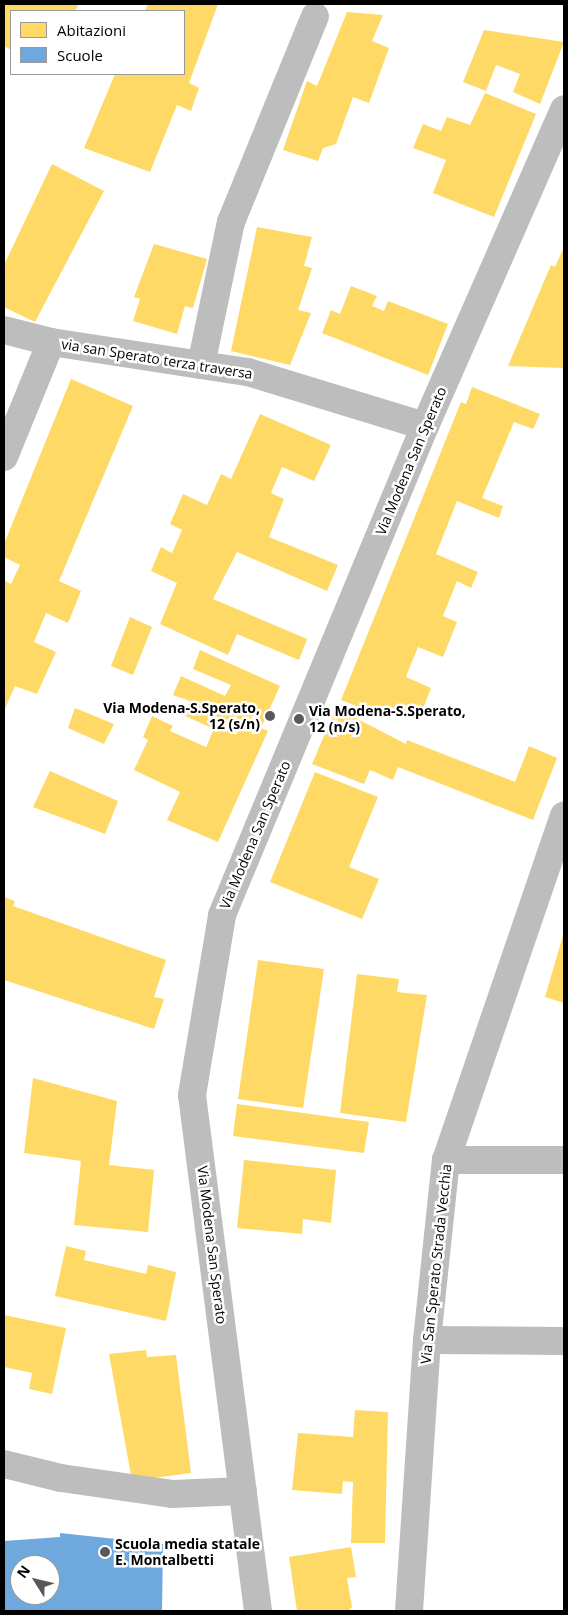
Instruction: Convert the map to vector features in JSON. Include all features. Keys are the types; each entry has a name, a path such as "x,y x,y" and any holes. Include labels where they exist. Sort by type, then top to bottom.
{"street":[{"path":"201,365 231,222 315,16"},
{"name":"Via Modena San Sperato","path":"258,1611 192,1095 220,925 425,426 564,109"},
{"name":"via san Sperato terza traversa","path":"4,330 51,342 248,372 425,426"},
{"path":"4,457 51,342"},
{"name":"Via San Sperato Strada Vecchia","path":"409,1611 427,1340 446,1160 560,842 564,816"},
{"path":"446,1160 564,1160"},
{"path":"427,1340 564,1341"},
{"path":"4,1464 61,1478 172,1494 243,1491"}],"building: Abitazioni":[{"path":"4,4 79,4 76,10 10,10 10,49 4,46"},
{"path":"148,4 218,4 189,83 199,88 191,111 177,105 150,172 84,148 115,75 185,75 185,10 145,10"},
{"path":"347,12 383,15 372,41 389,48 369,103 353,97 336,144 323,148 318,161 283,150 307,81 317,86"},
{"path":"484,30 564,42 540,104 513,92 520,74 496,65 486,91 463,82"},
{"path":"485,93 536,114 494,217 433,193 446,160 413,148 423,124 441,131 447,117 470,125"},
{"path":"52,164 104,191 35,322 4,307 4,265"},
{"path":"257,227 312,237 304,266 312,268 298,310 311,313 290,365 231,351"},
{"path":"154,244 207,259 193,308 185,306 177,334 133,321 140,299 134,297"},
{"path":"564,247 564,368 508,366 551,265 555,267"},
{"path":"351,286 377,296 372,306 384,311 388,301 448,324 428,375 322,333 331,310 340,314"},
{"path":"71,379 133,406 59,581 81,591 68,623 46,613 34,642 56,652 37,694 15,686 4,711 4,580 11,584 20,565 4,557 4,544"},
{"path":"472,387 540,414 533,429 514,422 482,498 503,506 499,518 457,501 436,554 478,572 471,588 457,581 443,616 457,622 443,657 418,647 409,669 406,677 431,688 419,719 389,706 385,717 341,700 461,402 466,404"},
{"path":"260,414 331,445 314,481 282,467 271,493 284,499 269,537 338,565 327,591 237,552 213,599 307,639 299,660 237,634 228,655 160,624 177,583 151,571 161,547 172,553 182,530 170,524 183,494 207,505 221,474 231,479"},
{"path":"130,617 152,627 133,675 111,666"},
{"path":"200,650 280,686 261,728 268,731 218,842 167,820 180,792 134,770 148,740 143,737 152,716 173,726 170,731 206,747 214,729 183,715 190,701 173,695 181,676 225,696 231,685 193,669"},
{"path":"75,708 114,724 104,744 68,728"},
{"path":"336,708 406,744 407,740 515,782 529,746 557,758 533,820 398,767 393,780 370,770 364,784 312,764"},
{"path":"50,771 118,801 105,834 33,807"},
{"path":"315,772 378,797 349,867 379,879 362,919 270,882"},
{"path":"4,897 15,901 13,906 166,960 154,997 164,999 154,1029 4,980"},
{"path":"564,932 564,1003 545,997"},
{"path":"258,960 324,969 303,1108 238,1099"},
{"path":"357,974 399,979 397,992 427,995 406,1122 340,1113"},
{"path":"33,1078 117,1101 109,1165 154,1170 148,1232 74,1225 81,1161 24,1153"},
{"path":"237,1104 369,1122 364,1153 233,1136"},
{"path":"244,1160 336,1170 331,1223 303,1219 302,1234 237,1228"},
{"path":"66,1246 86,1251 84,1260 146,1274 148,1265 176,1272 166,1321 55,1296"},
{"path":"4,1315 66,1328 52,1394 29,1389 32,1373 4,1367"},
{"path":"146,1350 147,1357 176,1355 191,1473 132,1481 109,1354"},
{"path":"355,1410 388,1412 385,1543 351,1543 353,1482 343,1481 342,1494 292,1490 298,1433 353,1437"},
{"path":"351,1547 356,1577 347,1578 352,1607 348,1611 297,1611 289,1557"}],"building: Scuole":[{"path":"60,1533 163,1544 162,1611 4,1611 4,1541 60,1537"}],"place":[{"name":"Via Modena-S.Sperato, 12 (s/n)","path":"270,716"},
{"name":"Via Modena-S.Sperato, 12 (n/s)","path":"299,719"},
{"name":"Scuola media statale E. Montalbetti","path":"105,1552"}]}
